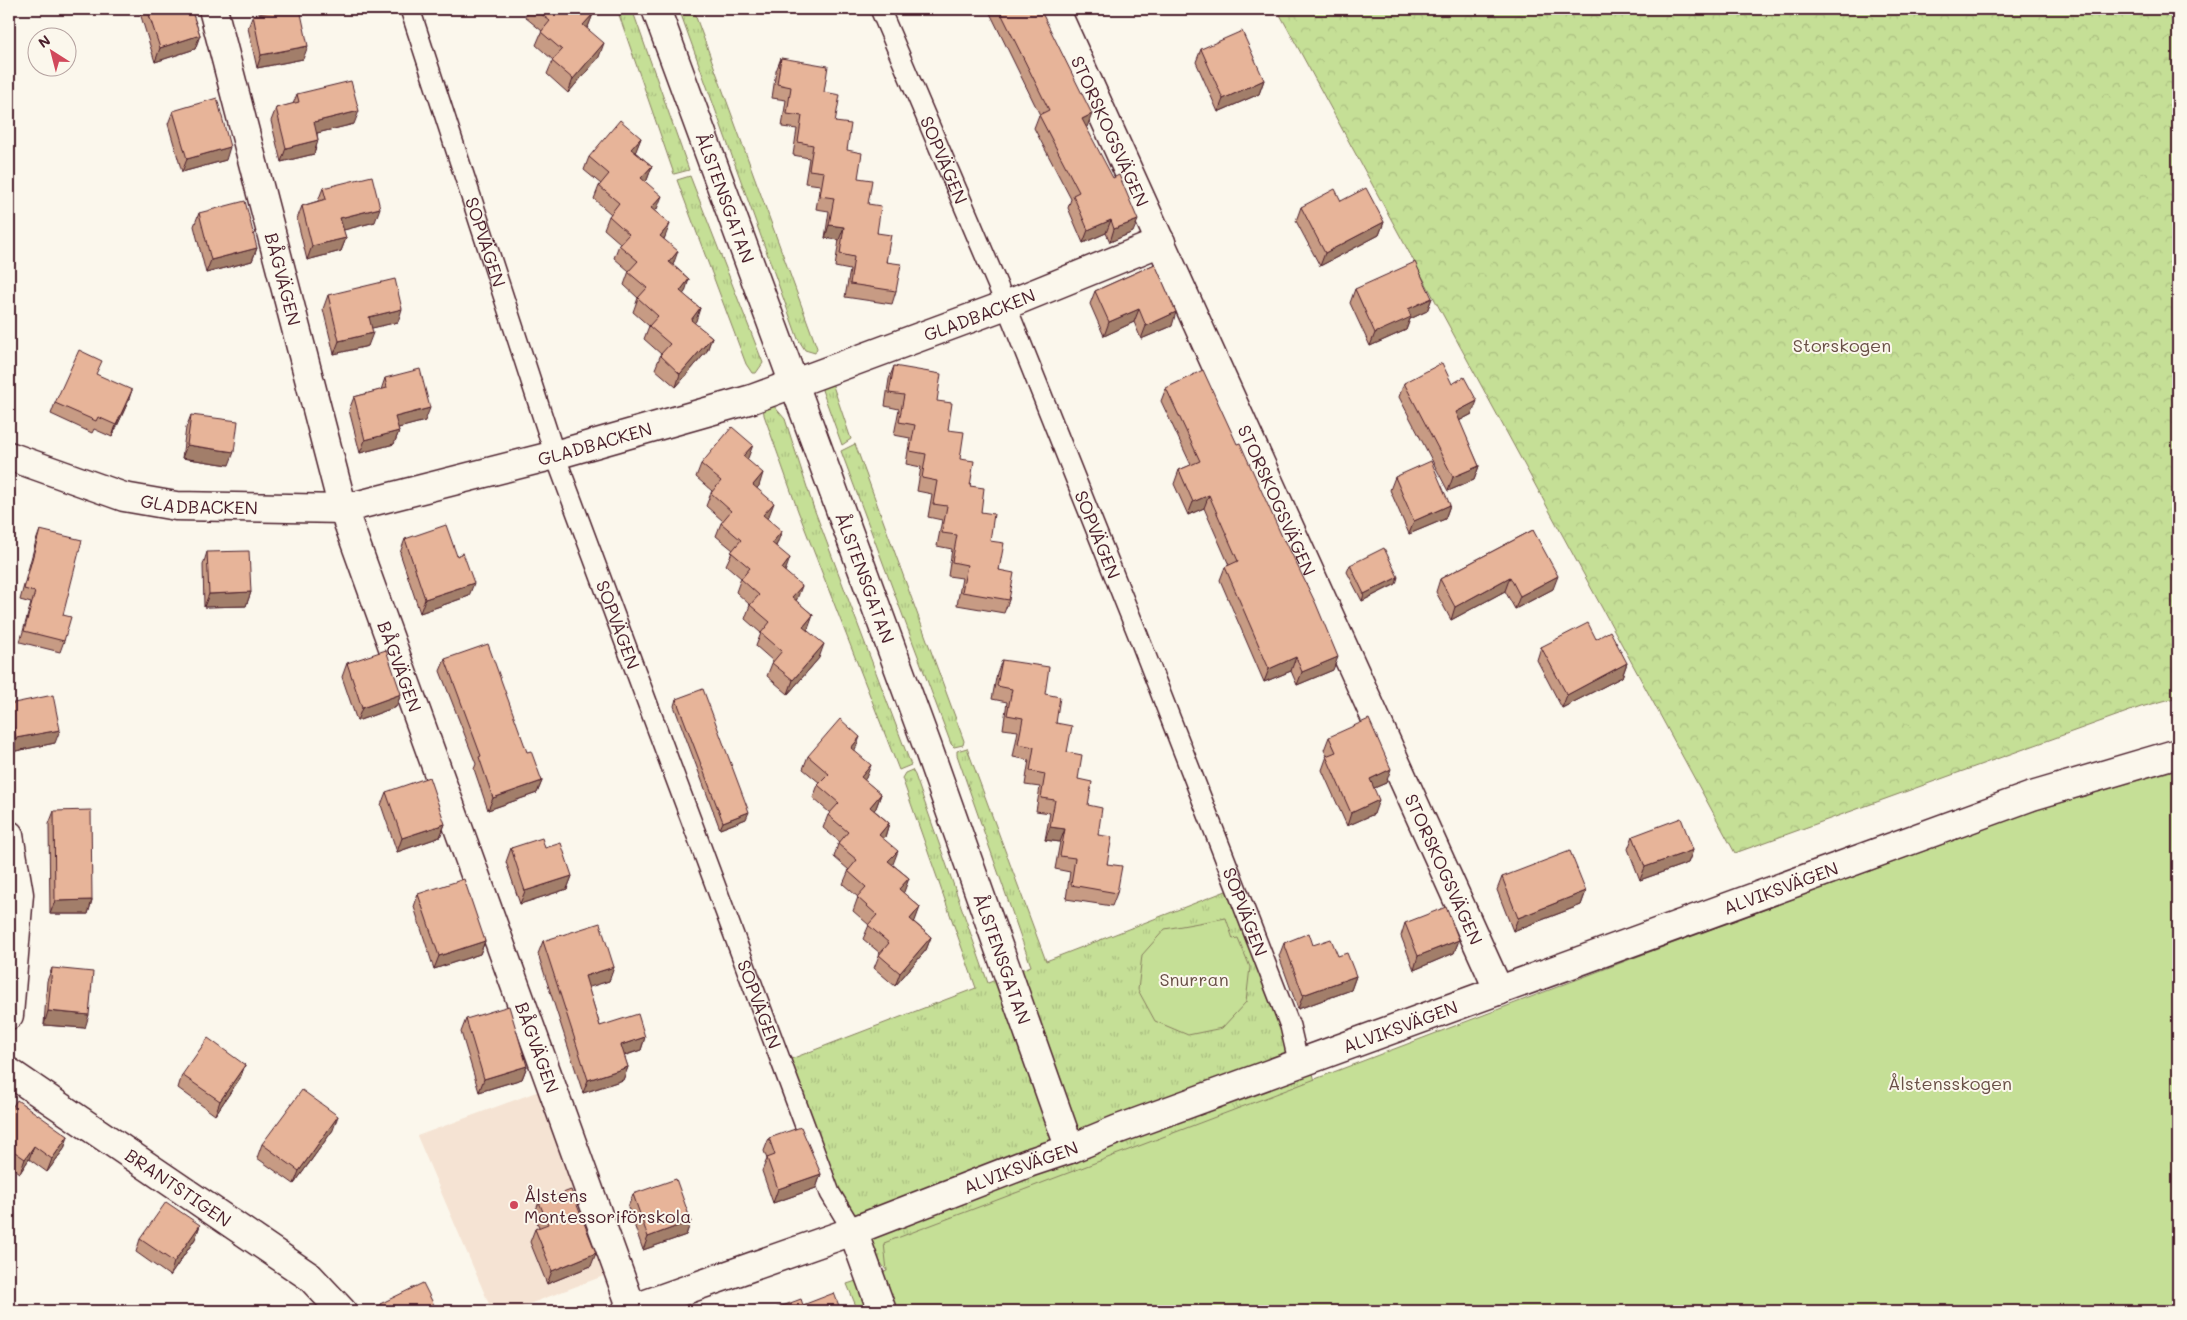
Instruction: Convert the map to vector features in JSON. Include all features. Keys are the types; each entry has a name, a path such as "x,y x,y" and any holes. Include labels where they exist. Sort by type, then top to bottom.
{"street":[{"name":"BÅGVÄGEN","path":"213,9 343,509 629,1310"},
{"name":"ÅLSTENSGATAN","path":"656,9 796,384 928,748 1070,1150"},
{"name":"STORSKOGSVÄGEN","path":"1055,9 1162,242 1499,991"},
{"name":"GLADBACKEN","path":"10,462 124,497 176,506 343,509 555,455 752,399 1006,305 1162,242"},
{"name":"ALVIKSVÄGEN","path":"629,1310 853,1231 1031,1162 1070,1150 1116,1130 1299,1065 2032,796 2178,753"},
{"path":"9,835 19,894 9,1015"},
{"name":"BRANTSTIGEN","path":"9,1072 310,1277 342,1311"},
{"path":"853,1231 882,1311"}],"lane":[{"name":"SOPVÄGEN","path":"410,9 555,455 830,1193 853,1231"},
{"name":"SOPVÄGEN","path":"880,9 1006,305 1141,644 1286,1016 1299,1065"}],"shaded area":[{"name":"Ålstens Montessoriförskola","path":"539,1091 606,1275 511,1311 492,1311 417,1136"}],"green space":[{"path":"617,9 632,9 689,170 674,174"},
{"path":"679,9 693,9 817,348 815,353 805,350 798,339"},
{"name":"Storskogen","path":"1277,9 2178,9 2178,697 2141,707 1735,853"},
{"path":"690,176 763,363 756,373 752,373 746,364 677,180"},
{"path":"830,377 851,439 842,445 822,390 823,384"},
{"path":"763,404 773,405 785,419 813,506 911,765 899,770 798,511 764,415"},
{"path":"855,444 964,741 963,745 954,747 951,744 841,451"},
{"path":"967,748 1046,961 1244,884 1298,1020 1322,1106 887,1271 826,1192 778,1064 976,988 902,778 905,773 912,770 988,983 1031,966 957,755 957,751"},
{"name":"Ålstensskogen","path":"2178,769 2178,1311 858,1311 847,1284 887,1271 884,1243 1644,954 2033,811"},
{"name":"Snurran","path":"1226,918 1233,939 1238,938 1250,967 1246,1002 1222,1028 1188,1035 1155,1021 1138,990 1142,955 1165,929"}],"building":[{"path":"147,9 191,9 200,35 160,48"},
{"path":"286,9 300,9 308,46 261,55 253,15"},
{"path":"535,9 587,9 593,14 583,25 604,43 573,79 552,61 562,50 541,32 550,21"},
{"path":"999,9 1040,9 1092,114 1082,119 1113,178 1119,175 1138,220 1114,229 1111,220 1088,230 1073,195 1079,192 1039,115 1049,110"},
{"path":"1242,31 1264,80 1223,99 1201,49"},
{"path":"781,58 828,66 824,92 840,95 835,122 851,124 847,150 862,153 858,178 872,180 868,204 881,206 877,233 891,235 886,262 901,264 896,291 850,284 854,257 840,254 844,227 829,225 834,198 820,196 824,172 809,170 813,145 798,142 802,116 787,114 791,87 777,84"},
{"path":"351,81 359,111 314,122 318,140 286,148 276,108 299,102 297,94"},
{"path":"217,98 230,147 187,159 173,111"},
{"path":"620,120 641,138 631,149 652,166 641,178 662,196 651,208 670,224 660,236 678,251 669,262 689,279 680,291 700,308 691,320 712,337 680,374 660,355 670,344 649,326 658,316 638,298 647,288 628,272 638,261 619,245 629,234 609,216 619,203 599,186 609,174 589,157"},
{"path":"372,176 380,208 340,218 346,238 312,246 302,206 326,199 323,188"},
{"path":"1366,188 1384,222 1325,253 1301,207 1335,189 1341,201"},
{"path":"245,201 257,248 211,260 199,213"},
{"path":"1415,262 1432,298 1408,309 1411,317 1375,333 1355,289"},
{"path":"1155,264 1176,312 1146,326 1139,309 1109,322 1095,291"},
{"path":"395,279 402,309 369,317 373,333 339,341 328,295"},
{"path":"79,350 102,361 96,374 132,390 116,425 98,417 96,421 55,403"},
{"path":"1442,363 1452,384 1464,377 1477,401 1456,412 1479,466 1453,477 1404,383"},
{"path":"894,366 941,374 937,401 952,403 948,430 964,432 960,459 974,461 970,486 984,488 981,512 994,514 990,541 1004,543 999,570 1014,573 1009,600 962,592 967,565 952,562 957,535 942,533 947,506 933,504 937,481 922,478 926,454 910,451 915,425 899,422 904,395 889,393"},
{"path":"420,369 430,408 395,417 399,431 365,440 354,397 387,388 385,378"},
{"path":"1203,370 1237,444 1240,443 1284,541 1316,604 1338,657 1302,672 1296,657 1269,669 1225,567 1238,561 1209,495 1193,502 1179,470 1200,461 1166,388"},
{"path":"191,415 238,421 234,452 187,445"},
{"path":"732,427 753,445 743,456 763,473 753,485 774,503 763,515 782,531 772,543 790,558 782,569 802,586 792,597 813,615 803,627 824,644 793,680 772,663 782,651 761,633 770,622 750,605 759,595 741,579 750,568 731,552 741,540 721,523 731,511 711,493 721,481 701,464"},
{"path":"1431,461 1450,505 1414,521 1395,477"},
{"path":"446,525 457,556 463,553 474,583 425,599 405,539"},
{"path":"40,530 82,540 63,615 71,617 64,641 24,631 35,592 24,589"},
{"path":"1533,530 1558,576 1520,596 1510,577 1455,607 1440,579"},
{"path":"1384,548 1398,577 1364,594 1350,565"},
{"path":"249,551 251,592 209,594 207,552"},
{"path":"1588,623 1596,639 1610,631 1627,663 1567,695 1541,647"},
{"path":"488,644 527,752 531,751 542,781 493,798 479,757 481,756 445,659"},
{"path":"386,650 401,694 362,708 347,663"},
{"path":"1002,660 1049,667 1045,694 1060,697 1056,723 1072,726 1067,752 1082,755 1078,779 1092,782 1088,805 1102,808 1098,835 1112,837 1107,864 1122,866 1117,893 1071,885 1075,858 1060,856 1065,829 1050,827 1055,800 1041,798 1045,774 1030,771 1034,747 1018,744 1023,718 1007,715 1012,689 997,686"},
{"path":"703,689 749,812 723,822 676,699"},
{"path":"53,695 60,730 16,738 9,704"},
{"path":"840,719 860,737 851,748 871,765 861,777 881,794 870,807 889,823 879,835 898,851 888,861 909,878 899,889 920,907 910,919 931,937 900,973 879,955 889,943 868,925 877,915 857,897 866,887 848,871 857,860 838,844 848,832 828,815 839,803 818,785 829,774 808,756"},
{"path":"1369,719 1391,769 1370,779 1379,800 1351,813 1326,756 1336,752 1329,737"},
{"path":"429,777 445,824 402,838 386,792"},
{"path":"91,810 92,900 55,901 54,811"},
{"path":"1681,818 1693,850 1645,867 1633,836"},
{"path":"542,838 545,848 561,843 572,876 525,891 511,848"},
{"path":"1570,851 1586,891 1518,918 1502,877"},
{"path":"464,879 485,941 439,956 418,894"},
{"path":"1446,907 1459,940 1418,956 1405,923"},
{"path":"600,923 614,967 585,976 600,1026 638,1014 645,1037 621,1045 628,1067 588,1080 543,941"},
{"path":"1309,933 1313,945 1331,939 1338,956 1347,953 1356,976 1303,995 1284,943"},
{"path":"52,968 93,972 89,1015 48,1011"},
{"path":"509,1006 527,1066 484,1079 466,1019"},
{"path":"208,1038 245,1065 220,1101 182,1075"},
{"path":"302,1090 338,1116 299,1171 262,1144"},
{"path":"17,1100 68,1136 52,1159 34,1146 25,1159 9,1148 9,1112"},
{"path":"801,1127 821,1174 778,1189 767,1158 775,1155 769,1138"},
{"path":"676,1179 691,1221 648,1237 633,1194"},
{"path":"571,1190 596,1253 552,1271 535,1229 548,1224 539,1202"},
{"path":"166,1202 200,1225 174,1262 140,1239"},
{"path":"423,1283 437,1311 384,1311 380,1304"},
{"path":"834,1293 841,1311 769,1311 801,1299 803,1305"}],"tram line":[{"path":"9,224 11,285 9,298"}],"place":[{"name":"Ålstens Montessoriförskola","path":"514,1205"}]}
